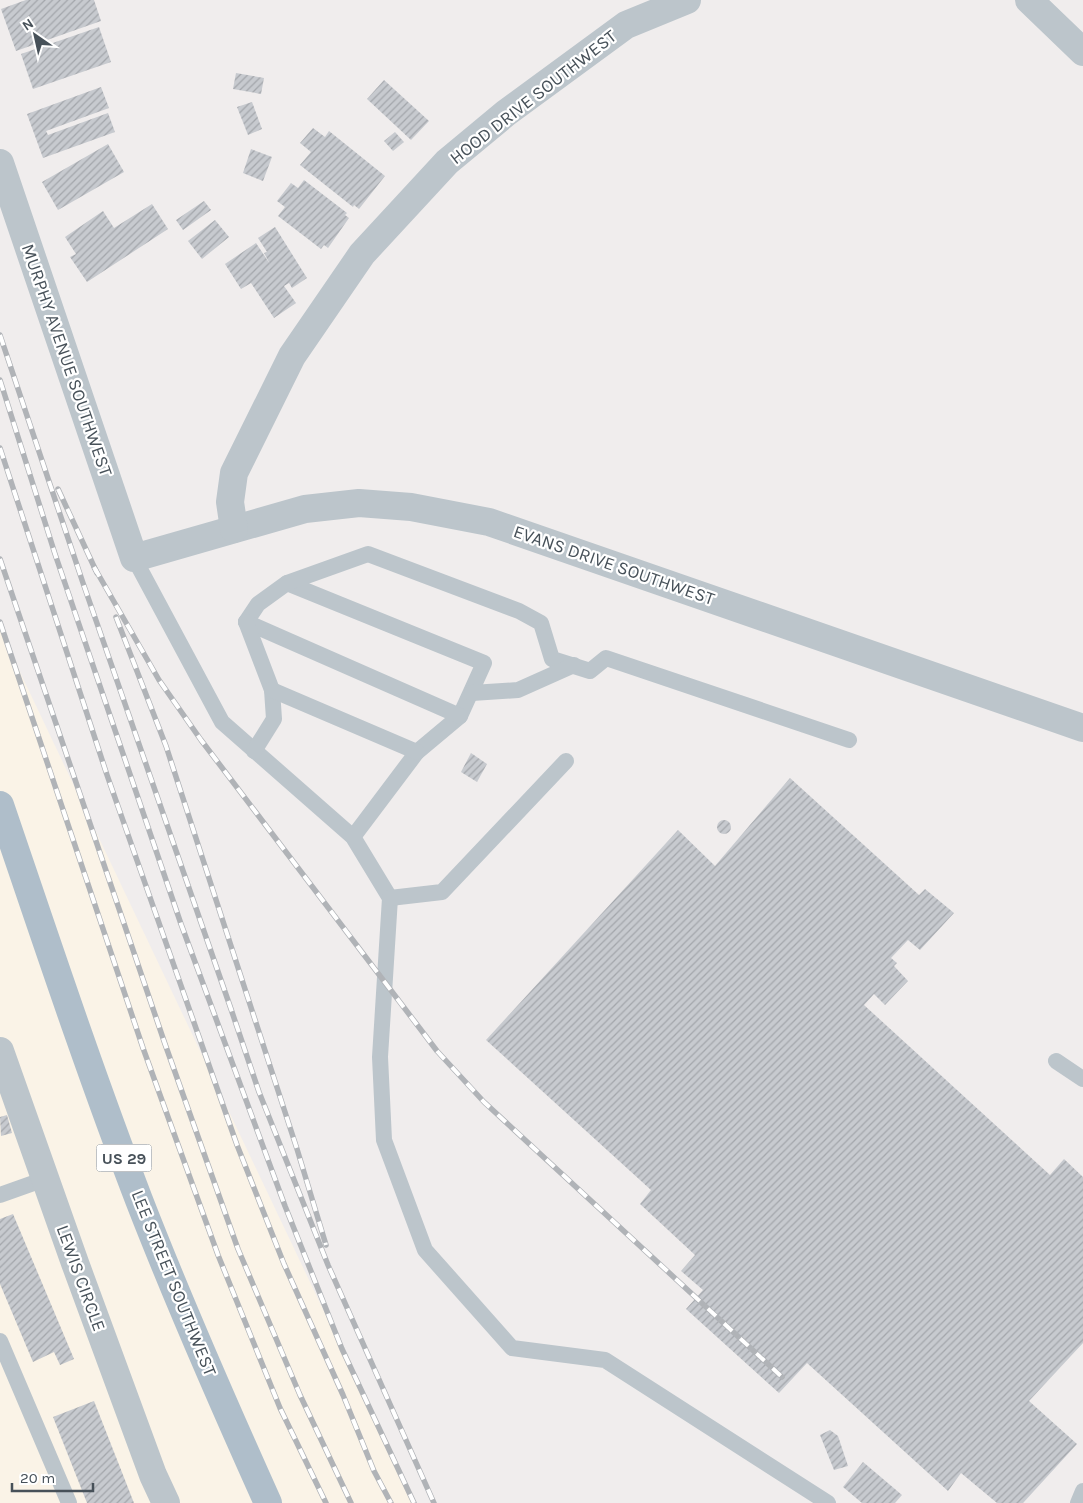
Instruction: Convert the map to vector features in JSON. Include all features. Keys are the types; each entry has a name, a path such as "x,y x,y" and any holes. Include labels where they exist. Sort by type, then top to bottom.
{"main road":[{"name":"LEE STREET SOUTHWEST","path":"0,805 66,998 140,1201 221,1400 268,1503"}],"street":[{"name":"HOOD DRIVE SOUTHWEST","path":"234,529 230,502 234,473 292,356 362,254 447,162 506,113 626,25 687,0"},
{"path":"1029,0 1083,52"},
{"name":"MURPHY AVENUE SOUTHWEST","path":"0,163 134,558"},
{"name":"EVANS DRIVE SOUTHWEST","path":"134,558 305,509 359,503 411,507 489,522 1083,728"},
{"name":"LEWIS CIRCLE","path":"0,1051 6,1089 45,1179 153,1475 166,1503"}],"lane":[{"path":"246,622 258,604 287,583 368,554 519,611 540,623 552,658 590,671 606,658 850,740"},
{"path":"134,558 222,722 353,836 390,898 380,1057 384,1140 425,1250 512,1348 605,1360 828,1503"},
{"path":"287,583 484,663 472,694 460,716 417,752 353,836"},
{"path":"246,622 272,690 274,720 254,751"},
{"path":"246,622 460,716"},
{"path":"472,694 518,690 574,666"},
{"path":"272,690 417,752"},
{"path":"390,898 442,892 566,761"},
{"path":"1056,1060 1083,1079"},
{"path":"0,1195 45,1179"},
{"path":"0,1341 69,1503"},
{"path":"1078,1503 1083,1491"}],"shaded area":[{"path":"0,630 415,1503 0,1503"}],"building":[{"path":"26,0 94,0 101,21 16,51 1,9"},
{"path":"99,27 111,62 33,89 21,54"},
{"path":"236,73 264,78 261,94 233,89"},
{"path":"384,80 429,121 411,140 367,99"},
{"path":"101,87 109,108 46,131 48,135 108,113 115,132 43,158 27,114"},
{"path":"252,102 262,129 248,135 237,107"},
{"path":"313,128 325,137 329,131 385,176 359,209 354,205 353,207 300,165 311,152 300,143"},
{"path":"395,132 404,142 393,151 384,141"},
{"path":"108,144 124,172 58,210 42,182"},
{"path":"251,149 272,157 263,181 243,173"},
{"path":"304,180 347,213 345,215 349,218 328,248 324,245 321,249 278,216 285,207 277,201 291,183 298,188"},
{"path":"204,201 211,210 183,230 176,220"},
{"path":"152,204 168,229 87,282 70,257 76,254 65,237 103,211 114,228"},
{"path":"215,220 229,237 202,259 188,241"},
{"path":"275,227 307,278 292,288 289,283 284,286 296,303 274,318 251,283 241,289 225,264 256,243 270,264 264,253 267,252 258,238"},
{"path":"471,753 487,764 477,782 461,772"},
{"path":"790,778 919,895 925,889 954,913 920,950 908,940 891,958 897,963 894,966 908,981 885,1005 874,994 864,1005 1050,1175 1064,1159 1083,1177 1083,1343 1029,1401 1077,1444 1023,1503 997,1503 961,1473 948,1491 807,1363 779,1393 686,1309 703,1290 681,1271 695,1255 640,1204 651,1190 486,1040 678,830 715,866"},
{"path":"721,820 727,820 731,827 727,834 721,834 717,830 717,824"},
{"path":"7,1115 12,1133 1,1136 0,1117"},
{"path":"13,1214 74,1359 60,1365 54,1352 33,1362 0,1284 0,1219"},
{"path":"94,1401 134,1503 87,1503 53,1417"},
{"path":"830,1430 838,1436 848,1466 834,1470 820,1435"},
{"path":"863,1462 902,1495 895,1503 862,1503 843,1487"}],"railway":[{"path":"0,335 83,583 259,1092 328,1265 434,1503"},
{"path":"0,380 55,554 181,924 285,1206 342,1349 414,1503"},
{"path":"0,448 107,775 237,1145 284,1264 343,1395 374,1471 391,1503"},
{"path":"58,489 97,573"},
{"path":"0,559 165,1044 238,1249 300,1395 351,1503"},
{"path":"94,567 159,680 201,740 437,1051 484,1102 782,1377"},
{"path":"116,617 166,746 297,1149 326,1245"},
{"path":"0,622 143,1048 218,1255 280,1408 326,1503"}]}
